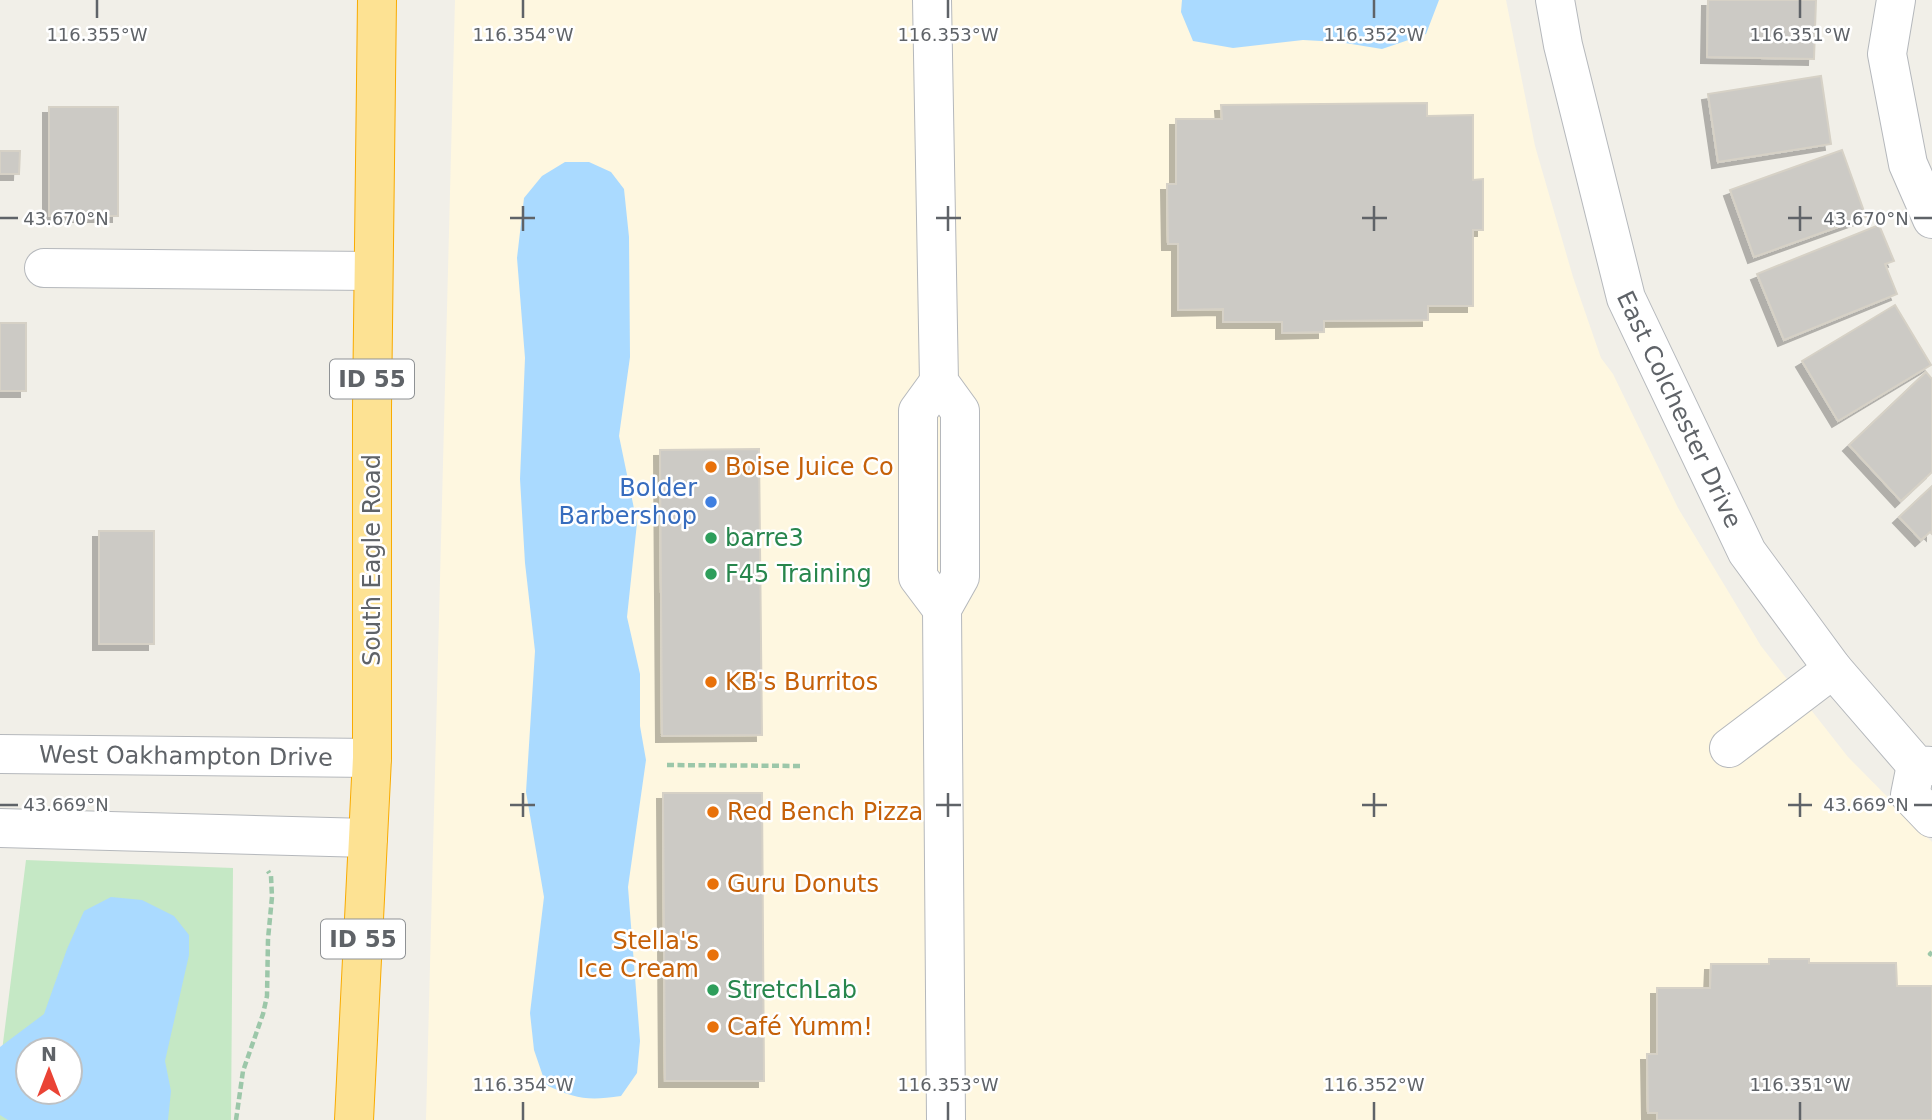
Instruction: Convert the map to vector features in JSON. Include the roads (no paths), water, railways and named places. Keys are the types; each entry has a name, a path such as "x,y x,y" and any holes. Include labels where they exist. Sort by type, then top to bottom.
{"highway":[{"name":"South Eagle Road","path":"354,1120 372,758 373,271 377,0"}],"street":[{"path":"932,0 939,382 918,411 918,578 942,608 946,1120"},
{"name":"East Colchester Drive","path":"1555,0 1563,45 1626,298 1747,552 1833,669 1924,765 1910,795 1932,818"},
{"path":"1896,0 1886,54 1908,164 1932,219"},
{"path":"44,268 373,271"},
{"path":"1729,748 1833,669"},
{"name":"West Oakhampton Drive","path":"0,754 372,758"},
{"path":"0,828 369,838"}],"water":[{"path":"1182,0 1439,0 1426,34 1382,49 1303,40 1233,48 1193,41 1181,12"},
{"path":"565,162 589,162 611,172 624,189 629,237 630,357 619,436 637,523 627,617 640,674 640,726 646,760 628,887 640,1041 637,1073 621,1096 600,1098 582,1098 546,1085 534,1050 530,1013 544,897 526,792 535,651 525,563 520,479 525,358 517,258 524,198 542,176"},
{"path":"111,897 142,900 174,916 189,935 189,955 165,1061 171,1091 168,1120 8,1120 0,1115 0,1047 14,1036 14,1106 84,1106 84,1036 15,1036 44,1014 84,911"}],"place":[{"name":"Boise Juice Co","path":"711,467"},
{"name":"Bolder Barbershop","path":"711,502"},
{"name":"barre3","path":"711,538"},
{"name":"F45 Training","path":"711,574"},
{"name":"KB's Burritos","path":"711,682"},
{"name":"Red Bench Pizza","path":"713,812"},
{"name":"Guru Donuts","path":"713,884"},
{"name":"Stella's Ice Cream","path":"713,955"},
{"name":"StretchLab","path":"713,990"},
{"name":"Café Yumm!","path":"713,1027"}]}
